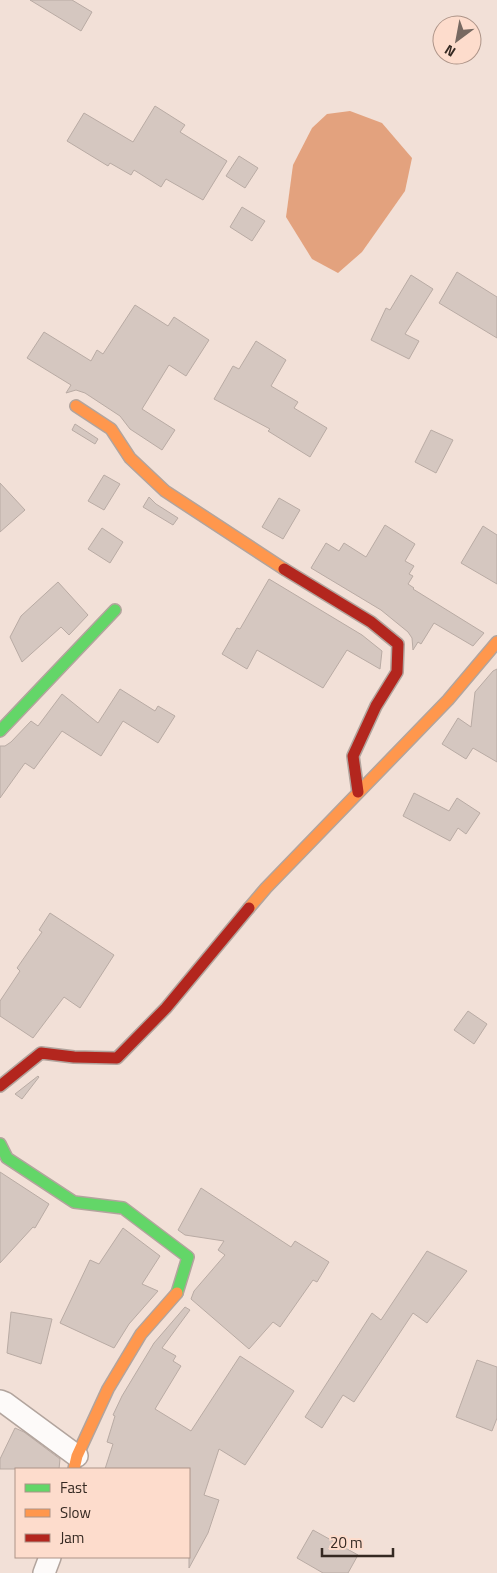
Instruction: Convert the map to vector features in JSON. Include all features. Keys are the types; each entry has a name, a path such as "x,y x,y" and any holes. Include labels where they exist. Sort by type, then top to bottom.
{"street":[{"path":"76,406 111,429 130,458 165,491 299,579 371,622 398,644 397,672 376,706 354,756 358,792"},
{"path":"0,731 115,610"},
{"path":"0,1086 41,1053 74,1057 117,1058 166,1008 266,888 448,700 497,642"},
{"path":"0,1144 7,1158 74,1202 123,1208 188,1256 178,1292 141,1334 108,1389 75,1463 5,1403 0,1401"},
{"path":"44,1573 50,1558"}],"shaded area":[{"path":"350,111 382,123 412,158 405,191 362,252 338,273 312,259 286,217 293,165 312,128 327,114"}],"building":[{"path":"30,0 72,0 92,12 81,31"},
{"path":"155,106 185,125 180,132 227,161 203,200 166,179 161,187 134,170 131,175 110,163 108,166 67,141 84,113 133,142"},
{"path":"239,156 258,168 245,188 226,176"},
{"path":"242,207 265,221 252,241 230,227"},
{"path":"457,272 497,297 497,338 439,303"},
{"path":"411,275 433,289 405,334 419,341 409,359 371,340 386,308 390,310"},
{"path":"135,305 168,326 174,317 209,340 186,376 169,365 142,409 175,430 162,450 130,429 120,416 85,393 76,390 66,393 71,385 27,358 44,332 91,361 97,350 103,354"},
{"path":"256,341 286,360 271,386 298,402 294,408 327,428 310,457 268,431 270,429 214,399 233,366 239,369"},
{"path":"75,424 98,439 95,444 72,430"},
{"path":"431,430 453,440 436,473 415,462"},
{"path":"104,475 120,484 104,510 88,501"},
{"path":"0,483 25,510 0,532"},
{"path":"149,497 156,504 178,518 173,525 143,507"},
{"path":"279,498 300,510 283,539 262,527"},
{"path":"385,525 415,544 405,561 414,566 409,574 413,576 408,584 484,633 473,646 434,623 421,644 418,642 413,650 412,638 408,632 381,610 311,568 326,543 339,551 344,543 366,557"},
{"path":"483,526 497,535 497,584 461,563"},
{"path":"102,528 123,542 110,563 88,549"},
{"path":"269,579 362,635 382,651 380,669 347,650 323,688 257,650 247,669 222,654 237,628 240,629"},
{"path":"58,582 88,615 69,635 61,627 22,662 10,637 21,616"},
{"path":"497,669 497,762 473,748 466,759 442,744 458,718 471,727 475,692 493,671"},
{"path":"120,689 155,711 158,706 175,716 158,743 123,721 101,756 62,731 34,769 25,763 0,798 0,746 5,746 11,742 31,721 38,726 62,694 98,723"},
{"path":"414,793 449,811 457,798 480,813 466,834 458,828 450,841 403,816"},
{"path":"50,913 114,955 80,1008 64,997 33,1038 0,1016 0,1001 20,971 17,968 42,932 39,930"},
{"path":"468,1011 487,1024 474,1044 454,1030"},
{"path":"38,1076 22,1099 15,1094"},
{"path":"0,1172 49,1204 35,1228 33,1227 0,1263"},
{"path":"201,1188 291,1247 295,1241 329,1262 317,1282 313,1280 280,1327 273,1322 249,1349 191,1299 194,1291 225,1255 218,1250 224,1241 185,1235 178,1230"},
{"path":"123,1228 160,1256 142,1284 158,1291 129,1324 114,1348 60,1323 90,1260 99,1264"},
{"path":"427,1251 467,1271 427,1323 413,1313 354,1402 343,1395 322,1428 305,1417 372,1313 381,1320"},
{"path":"185,1307 190,1310 162,1348 176,1356 173,1361 181,1366 155,1409 191,1431 240,1356 294,1391 245,1465 219,1449 204,1495 219,1500 208,1533 189,1568 190,1468 105,1468 113,1444 107,1442 115,1416 113,1415 122,1396 154,1343"},
{"path":"11,1312 52,1319 41,1364 7,1353"},
{"path":"477,1360 497,1367 497,1418 492,1431 456,1417"},
{"path":"15,1428 24,1432 60,1459 59,1468 0,1469 0,1459"},
{"path":"313,1530 358,1555 348,1573 323,1573 297,1558"}],"traffic: fast":[{"path":"0,731 115,610"},
{"path":"0,1144 7,1158 74,1202 123,1208 188,1257 177,1293"}],"traffic: slow":[{"path":"76,406 111,429 130,458 165,491 284,569"},
{"path":"249,908 266,888 448,700 497,642"},
{"path":"74,1468 77,1456 108,1389 141,1334 177,1293"}],"traffic: jam":[{"path":"284,569 371,622 398,644 397,672 376,706 353,756 358,792"},
{"path":"0,1086 41,1053 74,1057 117,1058 166,1008 249,908"}]}
